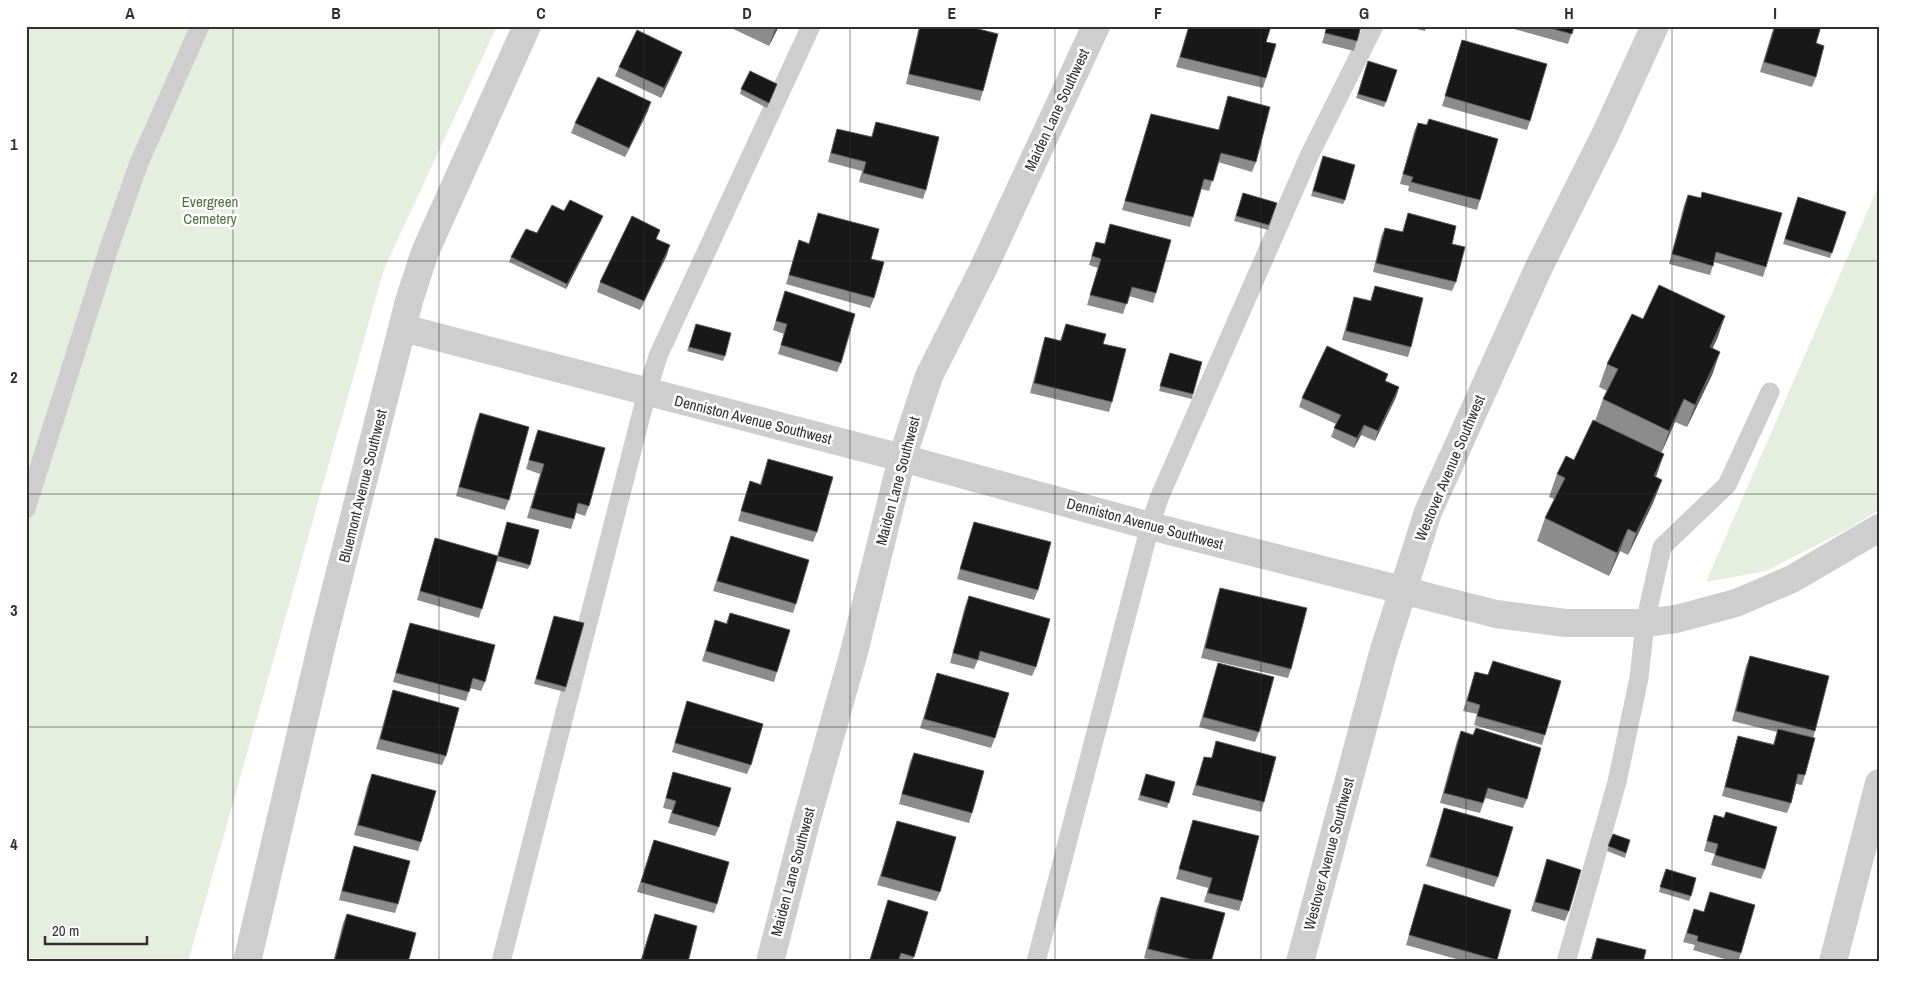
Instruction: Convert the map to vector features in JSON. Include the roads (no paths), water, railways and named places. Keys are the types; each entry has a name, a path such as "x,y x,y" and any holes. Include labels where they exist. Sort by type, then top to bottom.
{"street":[{"name":"Bluemont Avenue Southwest","path":"247,962 323,640 409,301 425,252 527,26"},
{"name":"Maiden Lane Southwest","path":"770,962 806,822 854,652 902,458 929,376 984,267 1096,26"},
{"name":"Westover Avenue Southwest","path":"1300,962 1383,654 1428,512 1539,267 1605,134 1655,26"},
{"name":"Denniston Avenue Southwest","path":"403,328 902,458 1150,526 1496,614 1566,623 1645,623 1676,619 1736,603 1792,578 1879,528"},
{"path":"1833,962 1879,783"}],"lane":[{"path":"500,962 647,392 658,356 811,26"},
{"path":"1036,962 1150,526 1163,489 1310,154 1374,26"},
{"path":"26,509 110,245 139,163 198,28"},
{"path":"1566,962 1617,782 1639,678 1645,623 1662,547 1727,485 1770,392"}],"park label":[{"name":"Evergreen Cemetery","path":"210,210"}]}
